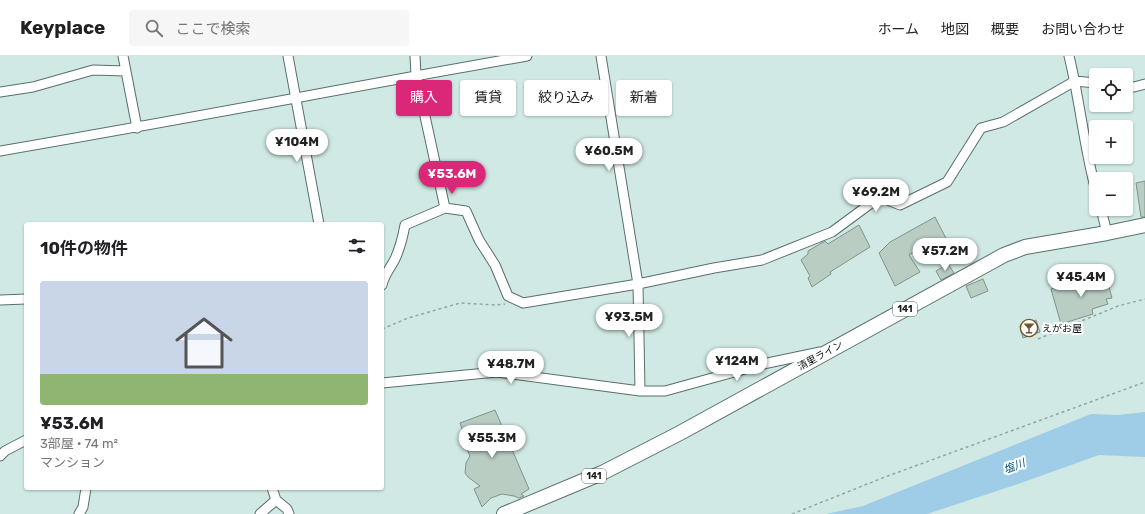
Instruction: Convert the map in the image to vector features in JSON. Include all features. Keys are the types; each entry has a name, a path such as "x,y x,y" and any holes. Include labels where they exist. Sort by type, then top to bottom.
{"highway":[{"name":"清里ライン","path":"504,514 602,473 680,433 1004,255 1025,247 1145,225"}],"street":[{"path":"123,56 137,128"},
{"path":"288,56 320,222"},
{"path":"415,56 416,75 445,208"},
{"path":"0,151 137,128 416,75 527,56"},
{"path":"600,56 638,284 640,391"},
{"path":"1069,56 1091,172"},
{"path":"0,92 32,87 93,70 126,71"},
{"path":"384,277 396,257 405,225 445,208 466,211 479,240 495,265 508,296 523,303 638,284 714,268 762,260 832,232 874,201 883,198 900,205 947,182 981,128 1003,122 1075,81 1089,82"},
{"path":"1133,87 1145,84"},
{"path":"1103,216 1107,233"},
{"path":"0,300 24,299"},
{"path":"384,383 497,372 640,391 665,391 763,364 831,349"},
{"path":"0,456 24,441"},
{"path":"79,514 83,507 86,490"},
{"path":"273,490 276,500 287,509 289,514"},
{"path":"260,514 276,500"}],"path":[{"path":"1038,338 1118,306 1145,299"},
{"path":"384,328 408,318 460,302 496,305 523,303"},
{"path":"792,514 885,477 1145,382"}],"water":[{"name":"塩川","path":"1145,412 1145,457 1099,455 927,514 826,514 863,506 1091,414 1118,415"}],"building":[{"path":"1145,181 1145,217 1141,217 1136,183"},
{"path":"935,217 953,252 940,260 931,242 909,255 920,272 895,286 879,253 890,242"},
{"path":"859,225 870,247 830,272 831,274 812,287 808,278 810,276 801,260 808,254 808,251 825,241 828,244"},
{"path":"948,264 954,273 941,280 936,271"},
{"path":"1105,273 1112,298 1106,299 1108,304 1092,309 1093,314 1061,324 1051,289"},
{"path":"983,279 988,291 971,298 966,286"},
{"path":"1036,320 1040,332 1023,338 1020,326"},
{"path":"495,410 529,489 521,494 524,496 519,498 502,494 491,498 482,507 474,489 480,486 465,473 466,463 470,456 461,435 464,434 460,423"}],"place":[{"name":"えがお屋","path":"1029,328"}]}
